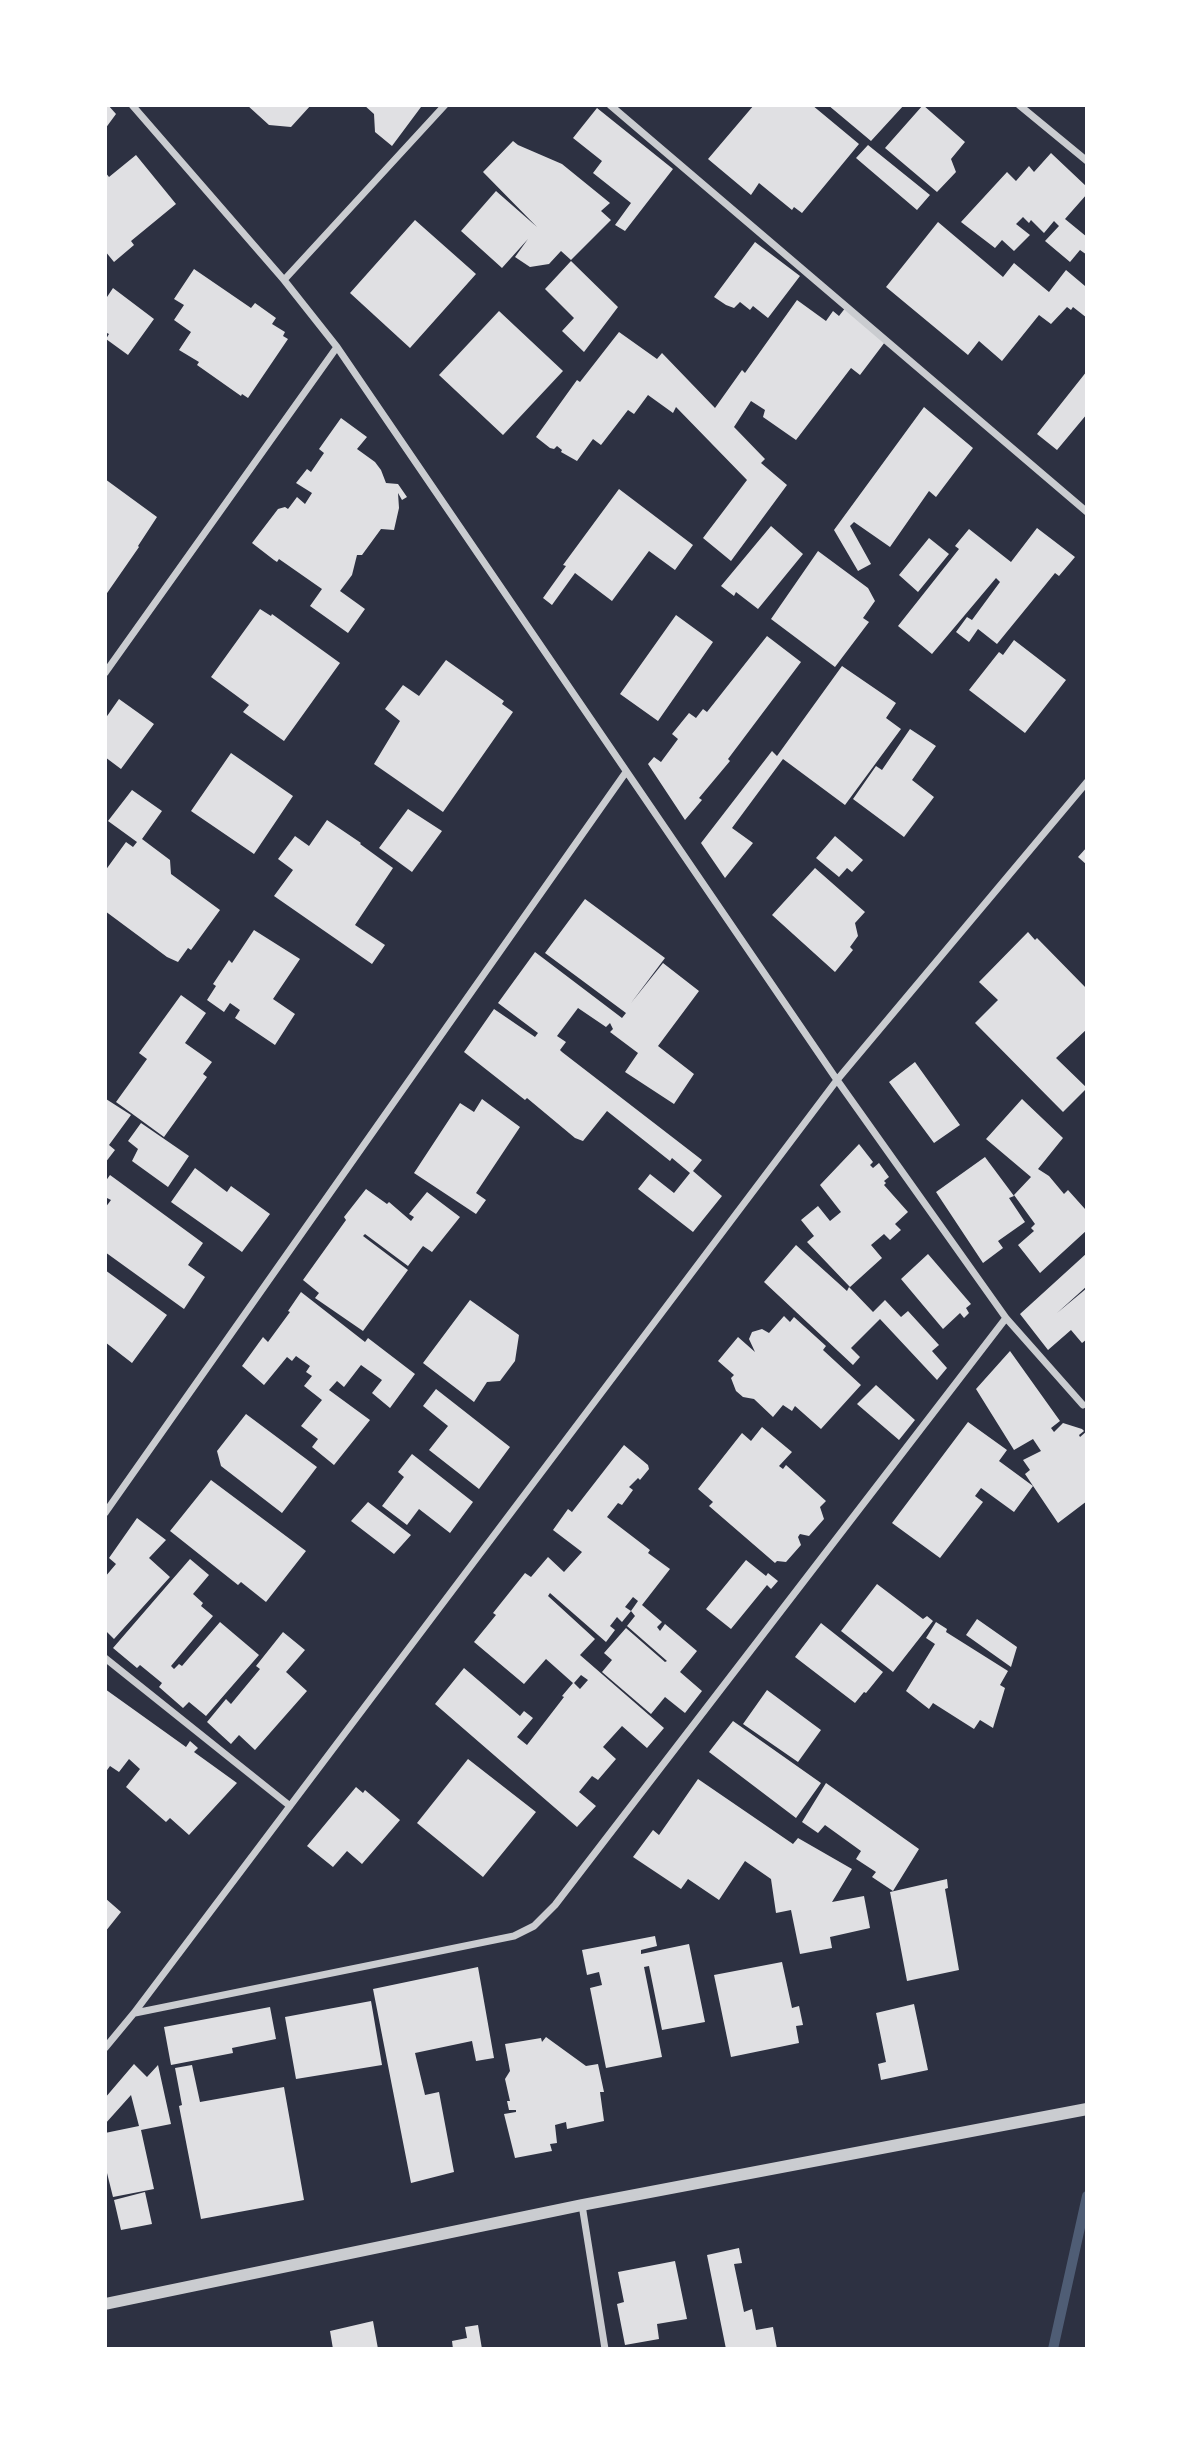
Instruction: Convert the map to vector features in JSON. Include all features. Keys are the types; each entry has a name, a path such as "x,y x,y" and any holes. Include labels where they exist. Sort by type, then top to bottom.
{"street":[{"path":"132,105 284,280 337,347 837,1080 1006,1318 1083,1405"},
{"path":"284,280 445,105"},
{"path":"610,105 1087,512"},
{"path":"1019,105 1087,161"},
{"path":"105,673 337,347"},
{"path":"105,1513 626,772"},
{"path":"105,2048 837,1080 1087,782"},
{"path":"134,2013 514,1936 534,1926 555,1905 1006,1318"},
{"path":"105,1658 290,1806"},
{"path":"105,2304 582,2205 1087,2109"},
{"path":"582,2205 605,2349"}],"building":[{"path":"105,105 116,114 105,129"},
{"path":"247,105 311,105 291,127 269,125"},
{"path":"364,105 421,107 392,146 375,132 374,114"},
{"path":"754,105 812,105 859,144 802,213 794,207 792,210 759,183 751,195 708,159"},
{"path":"828,105 904,105 871,141"},
{"path":"923,105 965,142 951,159 956,172 937,192 885,148"},
{"path":"597,108 673,169 625,231 615,225 631,203 593,173 602,161 573,138"},
{"path":"513,141 562,164 610,203 601,211 611,220 571,260 561,251 549,264 530,267 515,257 528,239 502,268 461,231 496,191 537,227 483,172"},
{"path":"868,145 930,195 917,210 856,158"},
{"path":"1051,153 1087,187 1087,194 1065,219 1087,237 1087,255 1080,250 1070,262 1045,241 1059,226 1054,221 1044,233 1031,220 1029,223 1023,217 1016,224 1030,235 1014,251 1002,240 995,248 961,222 1007,172 1016,181 1029,166 1034,172"},
{"path":"136,155 176,204 131,241 134,245 114,262 105,251 105,172 109,177"},
{"path":"415,220 476,274 410,348 350,293"},
{"path":"938,222 1003,277 1014,263 1049,292 1066,270 1087,285 1087,318 1073,307 1071,310 1067,307 1051,324 1039,315 1002,361 979,341 968,355 886,287"},
{"path":"755,242 800,276 768,318 753,306 750,310 740,302 734,308 714,297"},
{"path":"571,261 618,307 584,352 562,331 574,318 545,289"},
{"path":"194,269 251,308 255,303 276,318 272,324 285,332 283,336 288,339 248,398 242,394 241,396 197,365 199,362 179,350 191,332 174,320 184,305 174,299"},
{"path":"113,288 154,319 128,355 106,339 109,334 105,332 105,300"},
{"path":"797,300 826,321 833,311 839,316 846,307 885,342 860,375 851,368 796,440 763,417 765,410 751,401 734,427 765,459 761,463 787,485 731,561 703,538 747,480 676,407 673,413 648,395 634,414 628,410 601,445 593,439 577,461 561,452 557,446 550,448 536,437 577,380 580,382 619,332 657,359 662,353 715,408 742,370 745,373"},
{"path":"499,311 563,371 503,435 439,375"},
{"path":"1087,371 1087,414 1057,450 1037,434"},
{"path":"924,407 973,448 936,497 929,491 890,547 854,522 850,526 871,564 858,571 834,530"},
{"path":"341,418 367,437 357,449 375,462 386,483 398,484 407,497 402,500 398,493 399,508 394,530 381,529 362,555 357,555 352,575 340,591 365,609 348,633 310,606 322,589 279,559 277,562 252,543 278,509 288,509 297,497 305,504 312,493 296,483 307,469 311,472 324,453 319,449"},
{"path":"105,479 157,517 105,596"},
{"path":"619,489 693,545 675,570 649,551 612,601 575,573 552,605 543,598 566,566 563,565"},
{"path":"771,526 803,554 758,609 736,592 734,596 721,586"},
{"path":"1037,528 1075,557 1059,576 1055,573 997,644 978,629 969,642 956,632 967,617 972,620 1000,582 996,578 932,654 898,626 959,549 955,546 969,529 1011,562"},
{"path":"929,538 949,554 918,592 899,575"},
{"path":"818,551 868,588 875,601 863,618 869,622 835,667 771,619"},
{"path":"260,609 271,616 272,614 340,663 284,741 243,712 249,705 211,677"},
{"path":"676,615 713,642 658,721 620,694"},
{"path":"767,636 801,662 685,820 648,764 654,757 661,762 678,739 672,734 689,713 696,718 703,709 707,712"},
{"path":"1014,640 1066,680 1025,733 969,690 999,652 1003,655"},
{"path":"446,660 504,701 502,704 513,712 443,812 374,764 400,721 385,709 403,685 419,696"},
{"path":"842,666 896,703 886,718 901,729 845,805 783,759 732,828 753,843 725,878 701,843 772,751 777,756"},
{"path":"119,699 154,724 121,769 105,757 105,719"},
{"path":"910,729 936,746 912,780 934,797 904,837 853,799 876,766 882,770"},
{"path":"231,753 293,796 254,854 191,811"},
{"path":"132,790 162,811 142,839 170,860 171,874 220,910 191,950 188,948 178,962 167,957 105,911 105,871 126,842 133,847 137,842 108,821"},
{"path":"408,809 442,831 412,872 379,848"},
{"path":"327,820 393,868 355,925 385,945 372,964 274,896 293,870 278,859 295,836 309,846"},
{"path":"835,836 863,860 852,872 847,868 839,877 816,858"},
{"path":"1087,847 1087,865 1078,857"},
{"path":"815,868 865,912 855,923 858,936 850,947 853,950 835,972 772,915"},
{"path":"585,899 665,958 631,1003 663,963 699,991 658,1046 694,1074 674,1104 625,1072 638,1053 610,1032 613,1029 610,1023 606,1027 578,1008 557,1036 566,1042 560,1050 562,1052 702,1160 693,1171 722,1196 693,1232 638,1189 650,1174 674,1193 690,1173 672,1158 670,1161 607,1111 583,1141 575,1138 527,1098 525,1100 464,1052 494,1009 535,1037 538,1033 498,1003 535,952 622,1018 626,1013 545,953"},
{"path":"254,930 300,959 273,999 295,1014 275,1045 235,1018 240,1010 230,1003 224,1012 207,1000 216,986 213,984 229,960 232,963"},
{"path":"1028,932 1087,989 1087,1029 1056,1058 1087,1088 1063,1112 975,1023 998,1000 979,982"},
{"path":"181,995 206,1013 185,1043 212,1062 203,1074 207,1077 164,1137 116,1102 147,1059 139,1053"},
{"path":"915,1062 960,1125 934,1143 889,1082"},
{"path":"106,1099 131,1115 109,1145 115,1150 105,1163"},
{"path":"482,1099 520,1127 476,1193 486,1200 476,1214 414,1173 460,1103 474,1112"},
{"path":"1022,1099 1063,1138 1038,1169 1049,1176 1064,1194 1068,1190 1085,1209 1087,1208 1087,1230 1040,1273 1018,1245 1034,1231 1031,1228 1035,1224 1014,1195 1031,1177 986,1139"},
{"path":"141,1123 189,1156 168,1187 132,1161 138,1149 128,1141"},
{"path":"859,1144 873,1162 870,1165 873,1168 879,1163 889,1177 884,1181 884,1185 908,1212 895,1224 901,1230 890,1240 884,1234 871,1245 882,1258 850,1287 807,1242 814,1236 801,1220 818,1206 830,1221 841,1212 820,1185"},
{"path":"985,1157 1014,1196 1009,1198 1025,1222 998,1241 1003,1248 983,1263 936,1192"},
{"path":"195,1168 227,1192 231,1186 270,1214 242,1252 171,1202"},
{"path":"110,1175 203,1243 188,1265 205,1277 184,1309 105,1252 105,1208 111,1200 105,1197 105,1182"},
{"path":"366,1189 387,1204 389,1202 411,1221 414,1217 409,1214 427,1192 460,1217 432,1252 423,1246 408,1266 365,1234 363,1236 408,1270 363,1331 315,1298 319,1293 303,1280 346,1220 344,1217"},
{"path":"796,1245 847,1291 849,1287 873,1312 885,1300 901,1317 908,1311 939,1345 932,1351 947,1368 937,1380 880,1319 851,1348 860,1357 853,1365 764,1282"},
{"path":"1087,1253 1087,1286 1057,1313 1087,1288 1087,1339 1082,1343 1071,1330 1048,1350 1020,1314"},
{"path":"928,1254 971,1304 966,1308 969,1313 964,1318 960,1313 943,1329 901,1279"},
{"path":"105,1270 167,1315 132,1363 105,1342"},
{"path":"301,1292 365,1342 368,1338 415,1374 390,1408 372,1393 382,1380 361,1365 344,1387 337,1381 329,1390 370,1420 334,1465 312,1447 318,1439 301,1426 322,1400 304,1386 312,1376 306,1372 310,1366 296,1356 292,1361 287,1357 264,1385 242,1366 263,1337 268,1342"},
{"path":"470,1300 519,1335 515,1361 500,1381 487,1382 474,1402 423,1363"},
{"path":"784,1316 790,1322 794,1317 826,1346 823,1350 861,1385 821,1429 795,1406 792,1411 783,1405 773,1417 754,1399 743,1397 736,1391 731,1378 734,1375 718,1361 738,1337 755,1352 749,1339 752,1332 762,1329 769,1333"},
{"path":"1010,1351 1060,1421 1051,1428 1054,1432 1063,1423 1082,1429 1084,1431 1080,1437 1087,1431 1087,1501 1058,1523 1025,1474 1030,1470 1023,1460 1041,1451 1033,1439 1014,1450 976,1389"},
{"path":"876,1385 915,1420 899,1440 857,1404"},
{"path":"436,1389 510,1447 479,1489 429,1450 448,1426 423,1406"},
{"path":"246,1414 317,1467 282,1513 221,1466 217,1451"},
{"path":"968,1422 1007,1450 999,1461 1033,1486 1014,1512 981,1488 975,1496 983,1502 940,1558 892,1523"},
{"path":"762,1427 792,1452 779,1466 783,1469 786,1465 826,1501 820,1507 824,1519 809,1536 800,1534 798,1537 801,1545 786,1562 775,1563 709,1506 713,1502 698,1489 742,1433 751,1441"},
{"path":"624,1445 648,1465 649,1469 640,1480 638,1478 629,1487 633,1490 622,1505 618,1503 607,1517 670,1569 642,1605 662,1622 657,1627 660,1631 665,1624 697,1651 680,1672 702,1691 685,1713 665,1697 651,1714 602,1672 612,1660 604,1653 626,1628 667,1661 627,1626 635,1616 631,1611 622,1622 617,1617 610,1626 615,1630 606,1642 550,1593 548,1596 595,1639 580,1655 664,1728 647,1748 622,1726 603,1747 616,1759 598,1780 592,1776 579,1792 596,1806 577,1827 435,1704 464,1668 520,1716 524,1711 533,1718 517,1737 527,1745 564,1697 562,1696 573,1683 546,1659 524,1684 474,1642 525,1573 531,1577 548,1557 564,1572 582,1552 553,1530 568,1509 572,1512","holes":["633,1597 638,1601 631,1611 625,1607","581,1675 588,1680 580,1689 574,1683"]},
{"path":"412,1454 473,1502 450,1533 419,1509 407,1525 382,1506 404,1477 398,1472"},
{"path":"211,1480 306,1551 266,1602 241,1582 238,1585 170,1531"},
{"path":"368,1502 411,1535 394,1554 351,1521"},
{"path":"137,1518 166,1540 149,1558 170,1577 114,1639 105,1630 105,1577 116,1564 109,1558"},
{"path":"190,1559 209,1575 193,1594 203,1603 201,1606 213,1616 171,1666 174,1669 179,1664 182,1666 220,1622 259,1655 206,1716 189,1702 183,1708 159,1687 162,1683 140,1665 137,1668 113,1648"},
{"path":"746,1560 766,1576 768,1573 778,1581 771,1589 767,1585 731,1629 706,1609"},
{"path":"877,1584 923,1619 927,1616 933,1621 893,1672 841,1631"},
{"path":"977,1619 1017,1647 1011,1667 966,1635"},
{"path":"936,1622 947,1629 946,1632 1008,1671 1000,1685 1005,1688 993,1728 980,1720 974,1729 933,1703 929,1709 906,1691 935,1644 926,1638"},
{"path":"821,1623 883,1672 855,1703 795,1657"},
{"path":"283,1632 305,1650 286,1672 307,1691 255,1750 239,1735 231,1744 207,1722 226,1699 231,1704 260,1669 256,1666"},
{"path":"105,1689 186,1747 190,1741 198,1748 194,1752 237,1783 189,1835 170,1818 166,1822 126,1787 140,1769 129,1759 119,1772 110,1766 105,1773"},
{"path":"767,1690 821,1730 798,1762 743,1724"},
{"path":"733,1721 821,1783 796,1818 709,1752"},
{"path":"468,1759 536,1812 483,1877 417,1823"},
{"path":"698,1779 793,1844 798,1838 852,1869 832,1902 864,1896 870,1928 830,1937 832,1948 800,1954 791,1910 776,1913 771,1879 745,1861 719,1900 688,1879 681,1889 633,1857 653,1830 659,1835"},
{"path":"826,1783 919,1849 893,1891 872,1877 876,1872 856,1859 861,1851 825,1825 818,1833 802,1822"},
{"path":"356,1787 363,1793 365,1790 400,1820 362,1864 347,1851 333,1867 307,1846"},
{"path":"947,1879 948,1888 945,1889 959,1970 907,1981 890,1892"},
{"path":"105,1898 121,1912 105,1932"},
{"path":"655,1936 657,1946 641,1950 641,1954 689,1944 705,2022 662,2030 649,1966 644,1967 662,2057 606,2068 590,1988 602,1985 599,1972 587,1975 582,1950"},
{"path":"782,1962 792,2008 799,2006 803,2025 796,2026 799,2043 731,2057 714,1975"},
{"path":"478,1967 494,2058 476,2061 472,2041 415,2053 425,2095 439,2092 454,2172 411,2183 373,1989"},
{"path":"371,2001 382,2065 296,2079 285,2017"},
{"path":"914,2004 928,2070 881,2080 878,2064 886,2062 876,2013"},
{"path":"270,2007 276,2039 232,2048 233,2053 171,2065 164,2027"},
{"path":"546,2037 586,2066 598,2064 604,2092 600,2092 604,2121 567,2129 566,2122 555,2125 557,2143 550,2144 552,2151 515,2158 504,2114 516,2112 509,2110 507,2101 510,2101 505,2079 510,2071 505,2044 541,2038 542,2042"},
{"path":"134,2064 147,2077 158,2065 171,2124 141,2130 154,2189 113,2197 105,2165 105,2133 139,2126 131,2095 105,2124 105,2098"},
{"path":"192,2065 200,2102 284,2087 304,2200 201,2219 179,2106 182,2105 175,2068"},
{"path":"145,2192 152,2224 121,2230 114,2200"},
{"path":"739,2248 742,2263 734,2264 744,2312 752,2309 756,2330 773,2327 777,2349 726,2349 707,2255"},
{"path":"675,2261 687,2319 657,2324 659,2339 625,2345 617,2304 624,2302 618,2272"},
{"path":"373,2321 378,2349 333,2349 330,2331"},
{"path":"478,2325 482,2349 453,2349 452,2341 467,2338 465,2327"}],"waterway":[{"path":"1053,2349 1087,2196"}]}
